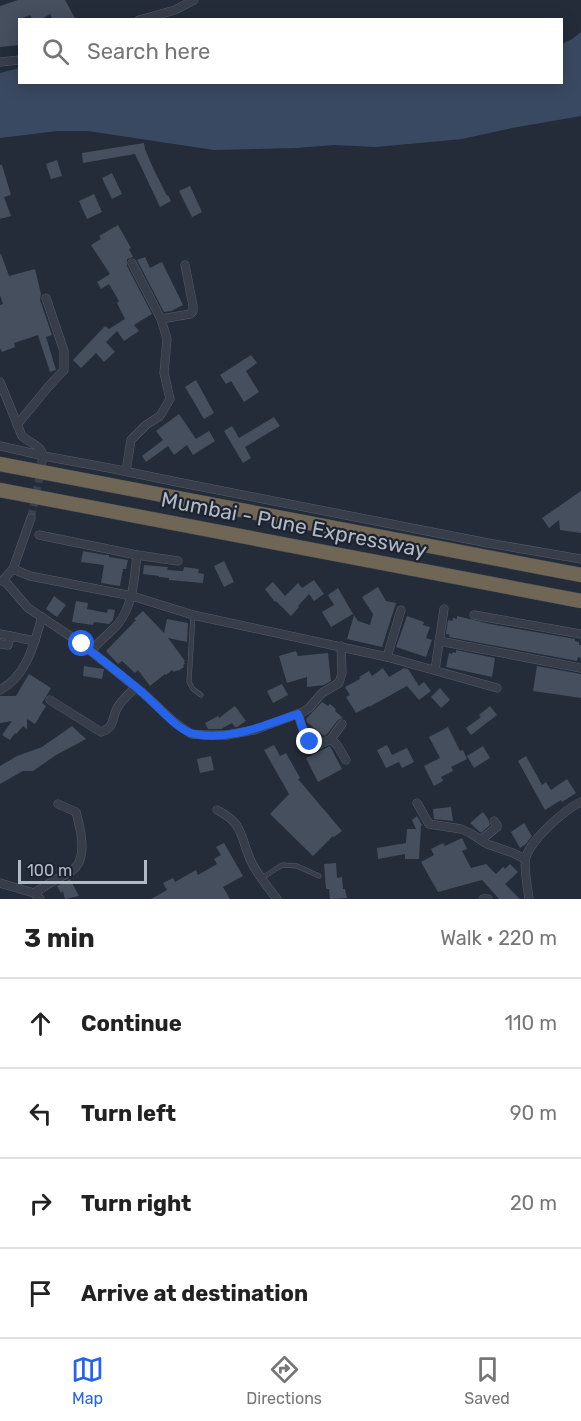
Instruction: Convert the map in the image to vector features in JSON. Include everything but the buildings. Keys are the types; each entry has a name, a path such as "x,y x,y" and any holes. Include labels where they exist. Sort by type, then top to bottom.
{"highway":[{"name":"Mumbai - Pune Expressway","path":"0,464 581,575"},
{"name":"Mumbai - Pune Expressway","path":"0,490 581,601"}],"street":[{"path":"146,18 175,10 194,0"},
{"path":"0,62 18,60"},
{"path":"126,471 131,440 146,425 160,416 170,399 164,373 167,339 161,319 132,263"},
{"path":"161,319 190,314 193,311 186,265"},
{"path":"17,425 64,370 64,351 46,298"},
{"path":"0,382 22,436 41,449 43,459"},
{"path":"0,446 15,448 43,459 126,471 488,543 581,559"},
{"path":"31,518 13,569 2,581 28,608 82,644 191,734 227,735 254,730 309,708 322,693 339,683 342,673 341,646"},
{"path":"39,535 178,561"},
{"path":"91,651 125,614 132,596 137,555"},
{"path":"13,569 30,576 132,596 193,615 387,657 497,688"},
{"path":"435,670 444,609"},
{"path":"387,657 401,610"},
{"path":"474,615 581,634"},
{"path":"0,690 19,675 35,641 42,617"},
{"path":"0,634 35,641"},
{"path":"0,644 8,645 10,636"},
{"path":"439,641 581,669"},
{"path":"50,700 101,732 109,729 118,706 135,688"},
{"path":"298,714 306,739 318,745 331,739 342,724"},
{"path":"331,739 346,760"},
{"path":"417,802 429,824 461,829 496,848 525,859"},
{"path":"529,899 525,859 546,829 572,806 581,802"},
{"path":"0,883 37,896 56,879 69,873 78,865 82,854 76,812 58,804"},
{"path":"217,810 234,821 242,833 251,861 277,899"},
{"path":"481,840 497,827 494,821"},
{"path":"483,899 488,899"}],"lane":[{"path":"193,615 189,682 193,689 201,695"},
{"path":"262,878 282,865 297,866 319,876"}],"water":[{"path":"581,32 581,116 462,139 376,147 334,145 214,150 88,131 57,131 0,138 0,73 18,68 18,84 563,84 563,44"}],"tunnel":[{"path":"31,518 41,470"}],"route":[{"path":"82,644 191,734 227,735 254,730 298,714 306,739 310,742"}]}
